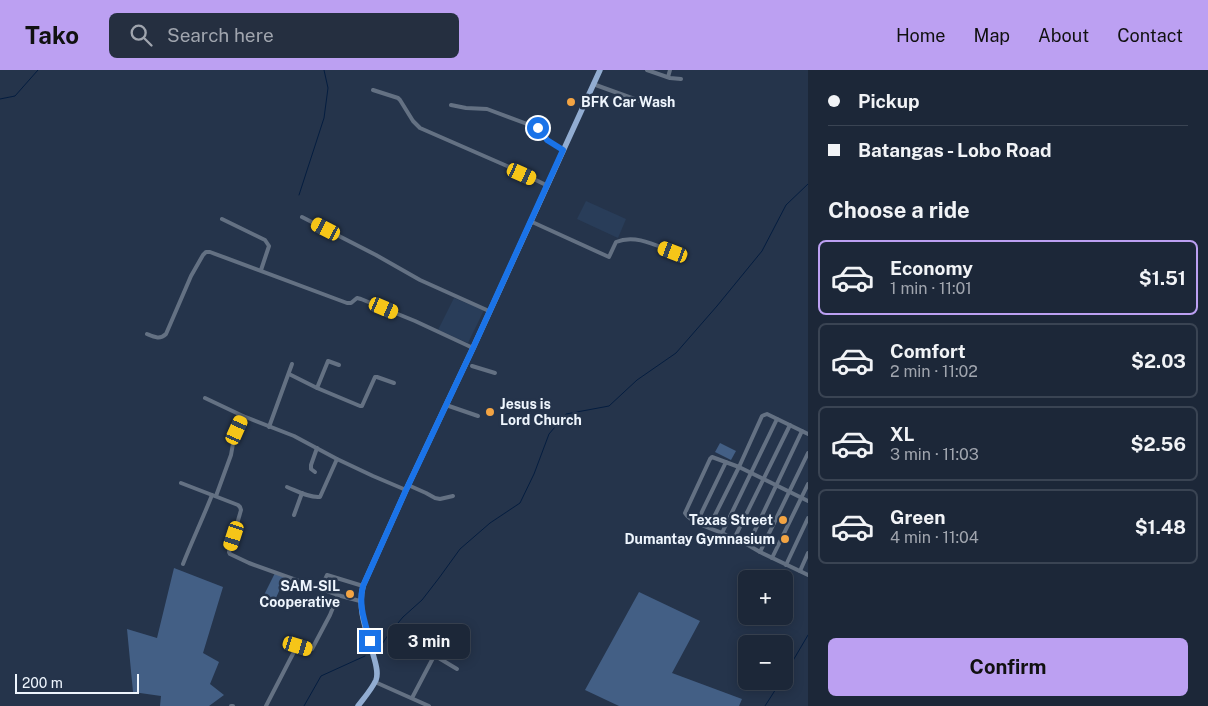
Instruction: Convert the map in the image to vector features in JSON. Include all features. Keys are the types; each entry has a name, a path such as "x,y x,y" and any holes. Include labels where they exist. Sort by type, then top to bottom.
{"main road":[{"path":"358,706 375,682 377,674 360,601 363,586 446,405 469,365 473,348 489,311 600,70"}],"street":[{"path":"647,70 680,79"},
{"path":"668,77 670,70"},
{"path":"593,84 640,101"},
{"path":"373,90 398,98 413,121 420,128 546,185"},
{"path":"452,105 488,109 538,128 547,140 563,150"},
{"path":"302,217 420,280 489,311"},
{"path":"222,219 268,242 269,246 261,270"},
{"path":"530,221 609,257 616,242 622,239 643,241 673,252"},
{"path":"147,334 159,338 166,334 191,276 203,255 206,252 210,252 347,303 351,303 356,298 361,299 473,348"},
{"path":"317,388 328,361 339,365"},
{"path":"269,427 292,364"},
{"path":"469,365 494,373"},
{"path":"289,374 360,406 362,406 375,378 394,383"},
{"path":"205,398 243,416 294,436 373,476 426,493 435,498 440,499 454,496"},
{"path":"446,405 478,416"},
{"path":"709,527 739,468 762,416 766,414 808,434"},
{"path":"183,564 191,542 214,496 231,455 234,438 243,416"},
{"path":"722,533 777,419"},
{"path":"734,539 790,425"},
{"path":"748,545 802,431"},
{"path":"315,472 311,470 311,467 317,448"},
{"path":"760,552 808,453"},
{"path":"808,501 712,457 685,513 687,517 748,545 808,576"},
{"path":"287,487 320,497 337,459"},
{"path":"697,522 726,462"},
{"path":"181,483 238,504 241,510 230,554 249,563 360,601"},
{"path":"772,558 808,484"},
{"path":"294,514 302,493"},
{"path":"786,565 808,518"},
{"path":"800,571 808,553"},
{"path":"320,588 327,575 363,586"},
{"path":"266,706 297,646 309,650 312,648 330,615 338,595"},
{"path":"412,698 433,658 437,657 457,668"},
{"path":"375,682 429,706"}],"shaded area":[{"path":"586,201 626,219 618,238 577,219"},
{"path":"454,298 484,310 468,343 438,330"},
{"path":"720,443 736,451 731,460 715,452"},
{"path":"174,568 223,587 203,653 219,662 210,684 224,695 209,706 160,706 161,696 133,692 127,629 157,638"},
{"path":"275,573 285,578 275,600 264,595"},
{"path":"639,592 700,621 672,673 742,699 739,706 619,706 585,690"}],"waterway":[{"path":"0,99 15,96 38,70"},
{"path":"299,195 324,118 328,88 324,70"},
{"path":"379,649 403,617 422,600 460,549 490,523 520,503 534,474 549,434 566,414 609,406 637,380 676,353 762,251 786,205 808,184"},
{"path":"793,661 808,635"},
{"path":"304,706 321,676 365,656"},
{"path":"765,706 775,690"}],"place":[{"name":"BFK Car Wash","path":"571,102"},
{"name":"Jesus is Lord Church","path":"490,412"},
{"name":"Texas Street","path":"783,520"},
{"name":"Dumantay Gymnasium","path":"785,539"},
{"name":"SAM-SIL Cooperative","path":"350,594"}],"route":[{"path":"370,641 360,601 363,586 563,150 547,140 538,128"}]}
